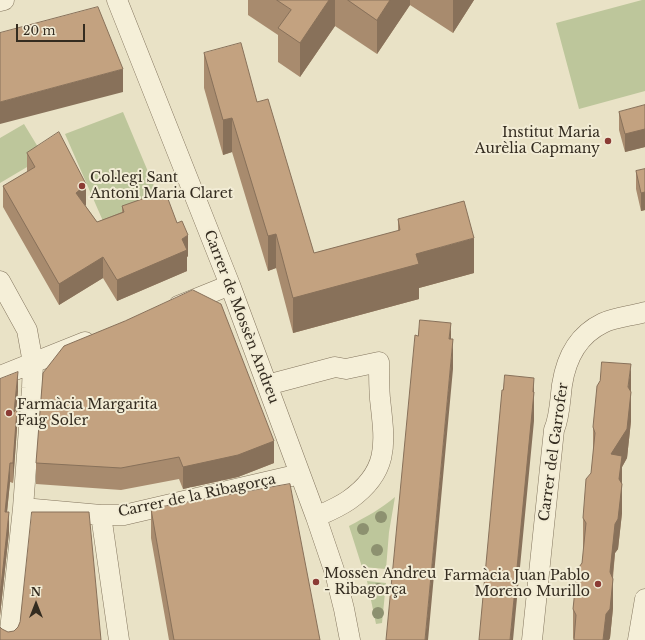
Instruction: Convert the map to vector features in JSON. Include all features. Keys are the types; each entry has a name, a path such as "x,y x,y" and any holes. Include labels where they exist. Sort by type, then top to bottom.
{"street":[{"path":"0,1 4,0"},
{"name":"Carrer de Mossèn Andreu","path":"117,0 268,385 335,573 350,640"},
{"path":"0,281 27,330 33,363 23,508 9,640"},
{"path":"164,311 230,285"},
{"name":"Carrer del Garrofer","path":"532,640 554,430 557,423 563,383 570,356 583,337 593,329 614,319 645,312"},
{"path":"0,376 98,337"},
{"path":"268,385 335,367 346,369 379,362 384,447 379,468 369,482 349,500 316,517"},
{"name":"Carrer de la Ribagorça","path":"23,508 101,514 124,514 300,474"},
{"path":"101,514 119,640"},
{"path":"638,640 645,599"}],"green space":[{"path":"645,0 645,91 579,109 556,23"},
{"path":"123,112 162,205 106,228 65,134"},
{"path":"24,124 44,157 0,183 0,138"},
{"path":"395,497 389,532 386,569 362,567 349,526 379,509"},
{"path":"367,581 386,583 382,623 376,624"}],"building":[{"path":"277,0 329,0 300,43 278,28 291,10"},
{"path":"348,0 390,0 377,20"},
{"path":"98,7 123,69 0,102 0,33"},
{"path":"241,43 257,102 268,99 314,253 400,230 398,219 464,201 474,238 416,254 419,264 293,298 276,234 268,236 232,118 223,120 204,53"},
{"path":"645,105 645,129 625,134 619,112"},
{"path":"59,132 86,184 76,193 97,222 124,212 122,206 165,191 177,223 182,221 188,235 182,239 187,250 117,280 103,257 59,284 3,186 35,167 27,153"},
{"path":"645,169 645,192 641,193 636,171"},
{"path":"193,290 221,304 274,441 238,455 183,467 179,457 121,468 36,463 43,373 64,346 125,321"},
{"path":"420,320 451,323 449,339 453,339 425,640 386,640 415,335 418,336"},
{"path":"602,362 631,364 628,387 631,392 627,429 611,454 622,456 619,479 622,484 618,519 615,524 610,572 613,579 610,609 606,614 603,640 574,640 576,615 573,609 577,570 582,563 586,523 583,518 586,479 591,473 595,433 593,427 597,386 600,381"},
{"path":"18,372 14,412 17,408 13,463 10,463 5,512 9,512 0,596 0,379"},
{"path":"505,375 534,378 534,392 510,640 479,640 502,390"},
{"path":"290,484 320,640 174,640 151,509"},
{"path":"32,512 89,512 101,640 0,640 0,627 8,632 14,631 20,622"}],"place":[{"name":"Institut Maria Aurèlia Capmany","path":"608,141"},
{"name":"Col·legi Sant Antoni Maria Claret","path":"82,186"},
{"name":"Farmàcia Margarita Faig Soler","path":"9,413"},
{"name":"Mossèn Andreu - Ribagorça","path":"316,582"},
{"name":"Farmàcia Juan Pablo Moreno Murillo","path":"598,584"}]}
